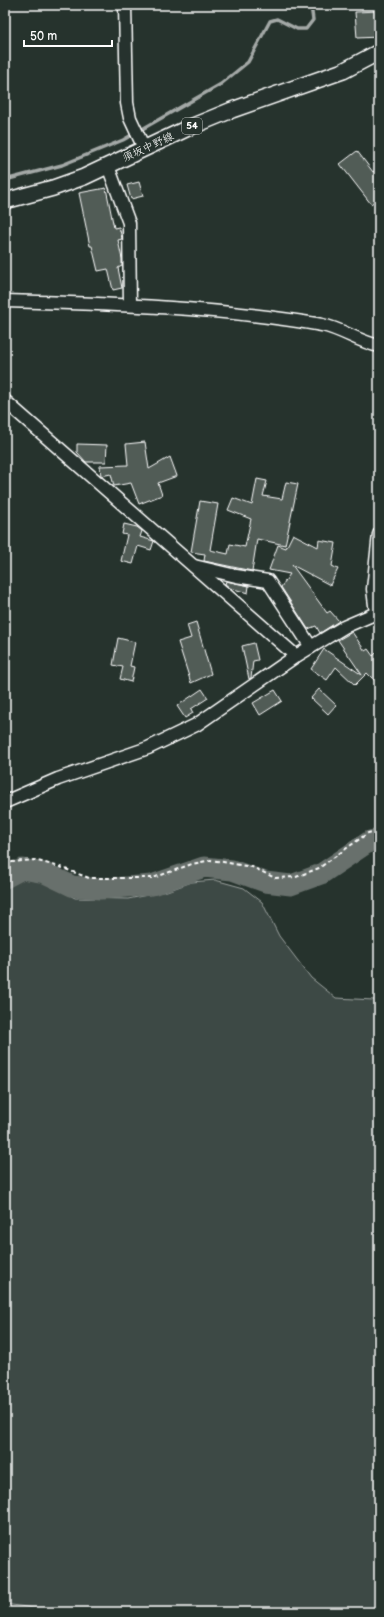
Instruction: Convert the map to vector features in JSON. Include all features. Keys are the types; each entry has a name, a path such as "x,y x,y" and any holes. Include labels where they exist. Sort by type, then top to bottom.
{"main road":[{"name":"須坂中野線","path":"5,201 68,183 108,166 139,138 212,118 354,66 379,52"}],"street":[{"path":"125,5 127,103 130,118 139,138"},
{"path":"108,166 129,223 130,305"},
{"path":"5,301 130,305 253,315 324,326 379,346"},
{"path":"5,401 296,656"},
{"path":"5,802 58,779 148,748 196,725 296,656 344,627 378,613 373,589 379,534"},
{"path":"193,566 236,576 268,581 312,647"}],"path":[{"path":"5,866 12,862 34,860 60,867 89,878 153,878 192,864 211,860 252,867 275,878 296,877 319,868 368,833 379,830"}],"shaded area":[{"path":"22,876 42,881 75,898 128,899 167,891 192,882 215,880 244,888 262,902 279,936 311,978 336,998 374,1000 379,998 379,1612 61,1612 5,1604 5,887"}],"building":[{"path":"379,11 379,37 357,38 355,12"},
{"path":"357,151 373,172 379,168 379,198 371,204 340,164"},
{"path":"139,182 143,196 131,199 127,185"},
{"path":"106,188 114,228 119,227 122,238 118,240 122,266 118,268 122,288 113,290 108,269 98,271 92,246 90,246 79,193"},
{"path":"145,442 149,469 170,457 177,476 158,483 162,495 139,504 131,483 114,486 111,474 101,476 100,466 128,465 126,444"},
{"path":"77,444 107,445 106,462 86,462 77,452"},
{"path":"257,479 267,481 263,496 282,499 286,482 298,484 285,545 257,539 252,571 204,561 205,554 191,552 200,501 218,504 210,550 228,554 230,544 245,547 251,519 228,510 233,498 252,505"},
{"path":"124,524 137,527 142,531 140,537 154,541 151,550 138,546 133,564 121,561 127,535 122,534"},
{"path":"293,534 318,547 319,540 336,543 332,566 338,569 330,585 292,565 327,613 330,611 339,621 320,633 316,626 308,629 281,587 290,574 269,570 278,545 286,548"},
{"path":"226,581 249,586 248,593 230,588 225,584"},
{"path":"196,622 211,674 191,683 178,642 191,638 187,625"},
{"path":"352,632 365,651 368,649 373,656 379,650 379,685 367,673 355,685 336,667 327,680 311,669 324,649 362,675 338,640"},
{"path":"118,638 135,642 130,666 134,667 131,682 120,679 123,667 113,665"},
{"path":"254,643 258,660 253,661 251,678 249,679 242,646"},
{"path":"202,689 208,698 191,709 193,713 185,718 177,706"},
{"path":"319,689 336,705 328,714 311,698"},
{"path":"275,690 282,701 260,715 253,703"}],"waterway":[{"path":"5,180 62,165 123,140 221,84 248,62 270,21 277,19 297,29 306,29 313,20 311,5"},
{"path":"5,878 22,869 45,873 72,886 100,889 152,885 204,867 232,870 265,882 291,885 321,874 370,841 379,839"}]}
